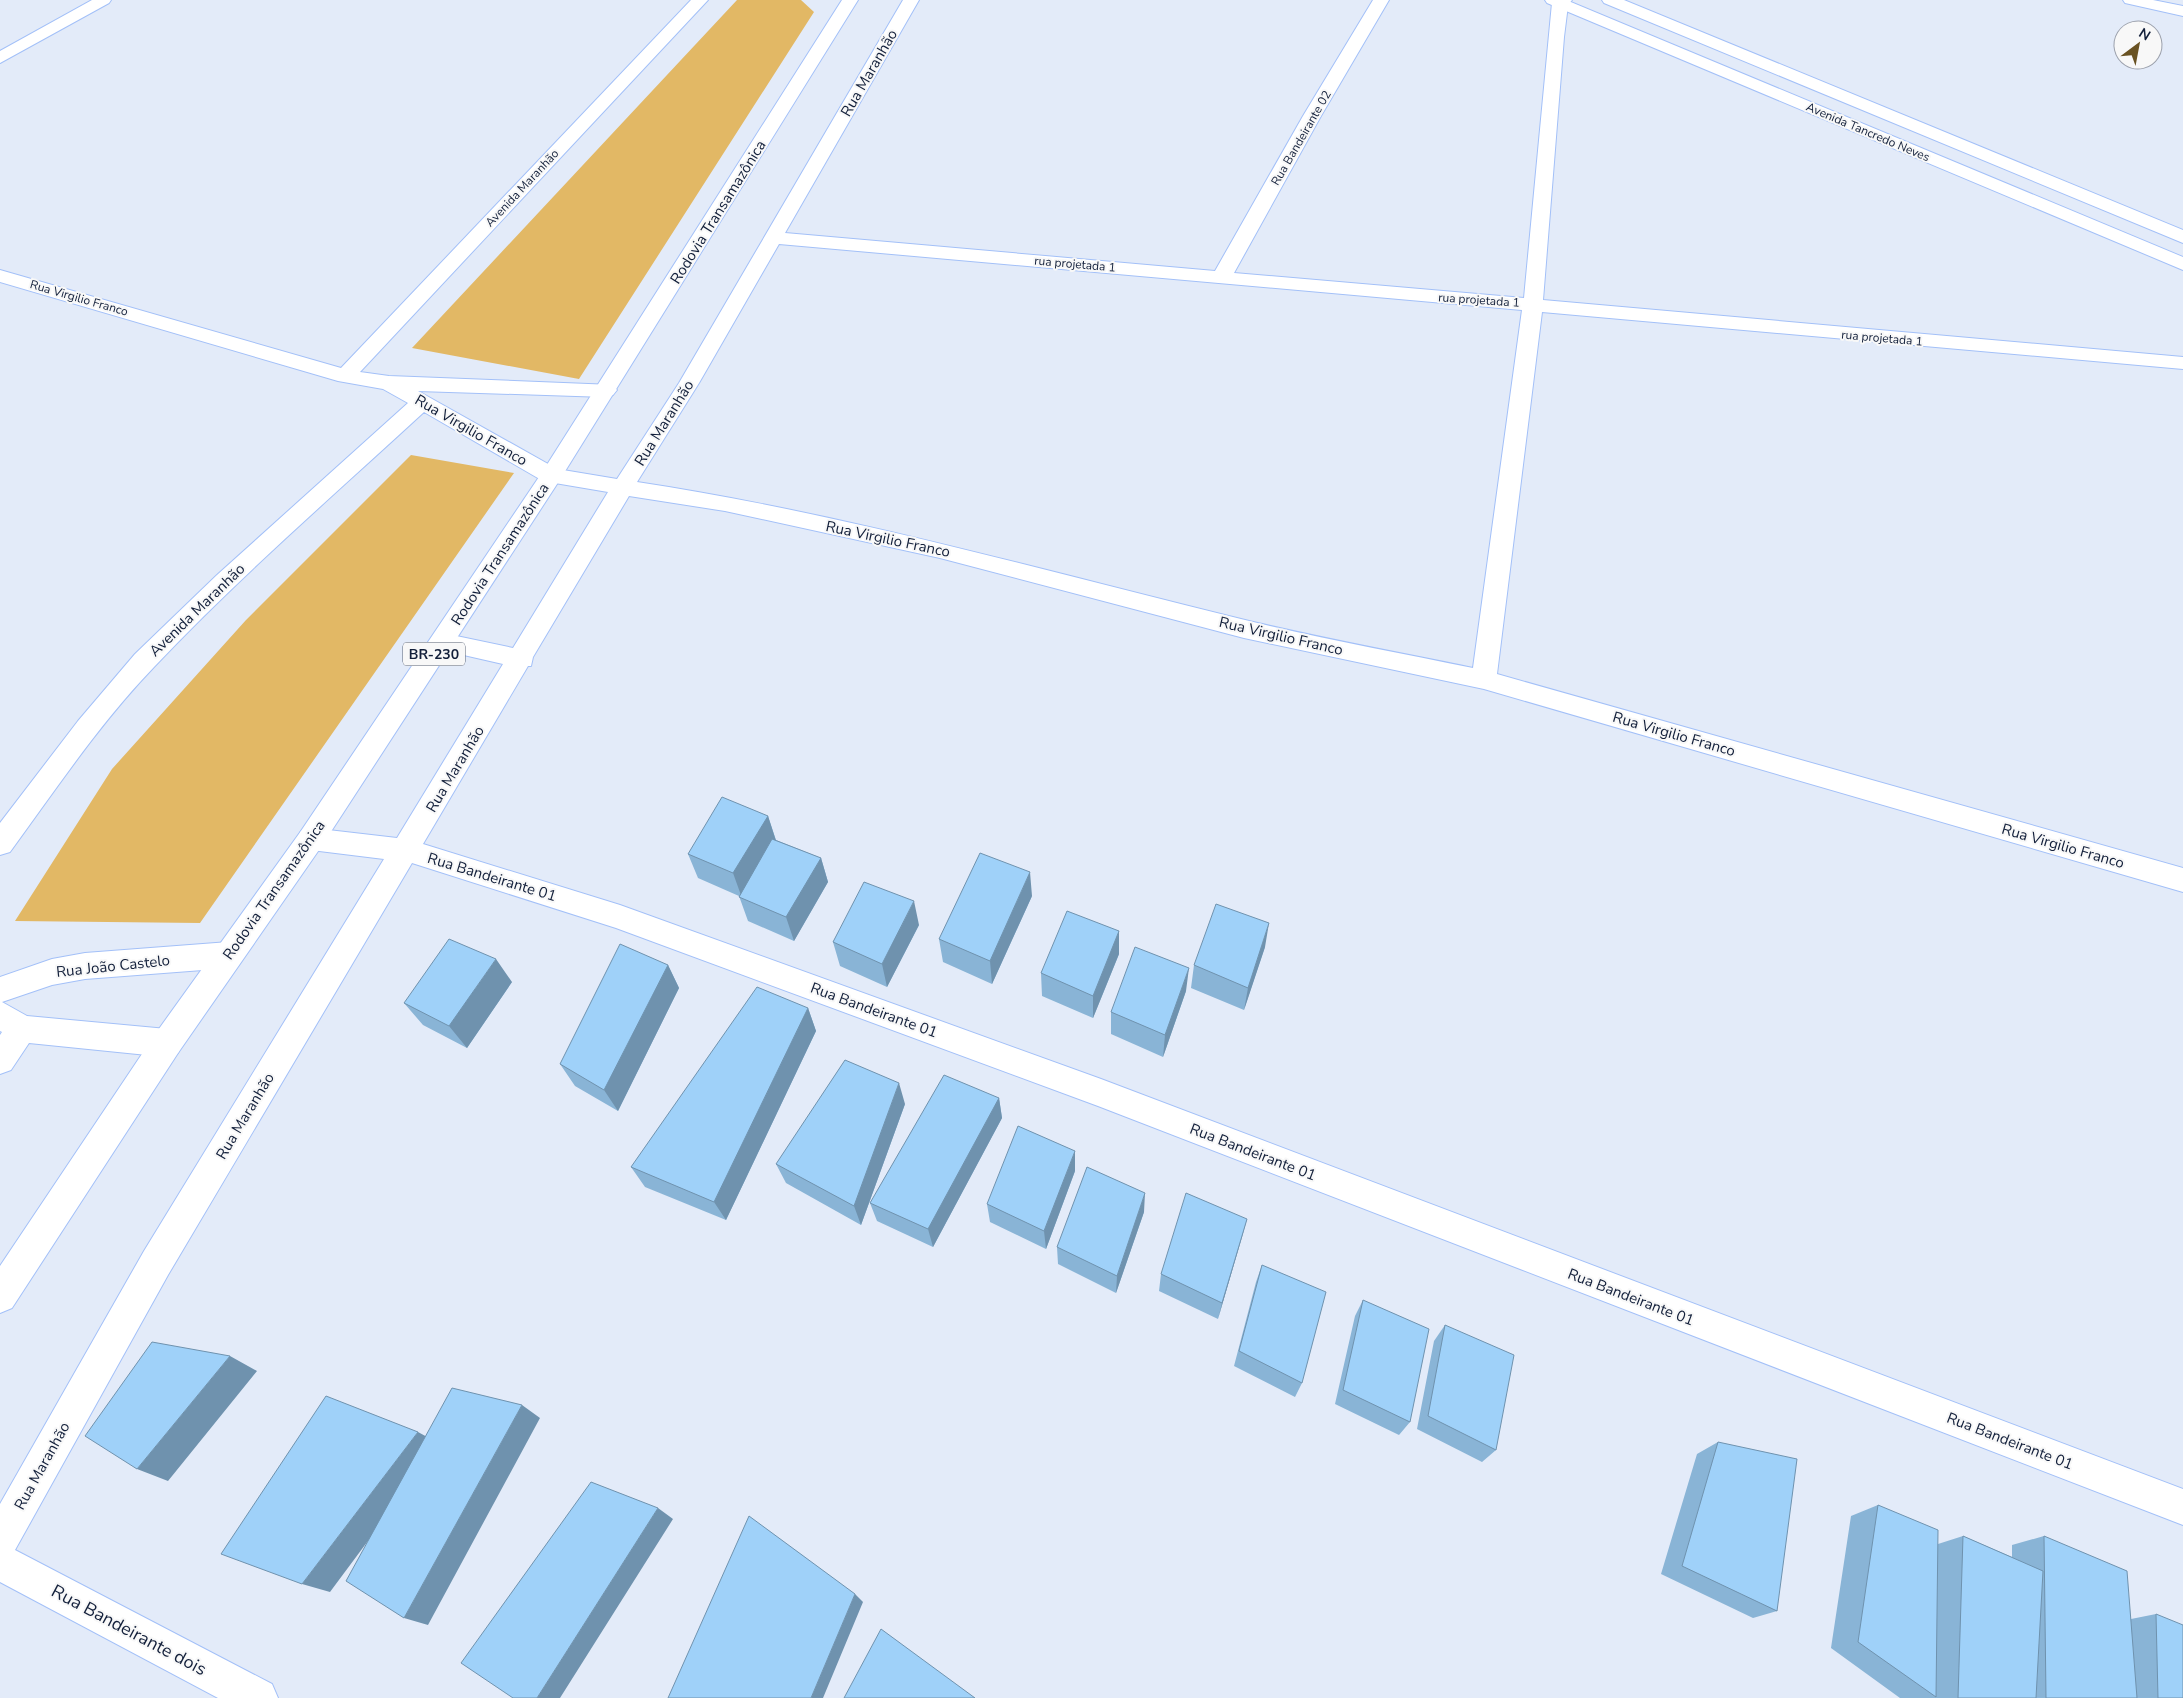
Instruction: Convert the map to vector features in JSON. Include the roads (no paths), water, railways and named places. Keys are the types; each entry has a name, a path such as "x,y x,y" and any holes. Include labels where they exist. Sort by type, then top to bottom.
{"street":[{"path":"0,58 103,0"},
{"name":"Avenida Maranhão","path":"345,376 700,0"},
{"name":"Rodovia Transamazônica","path":"0,1296 167,1043 311,839 552,476 850,0"},
{"name":"Rua Maranhão","path":"0,1540 156,1263 624,487 689,383 911,0"},
{"name":"Rua Bandeirante 02","path":"1222,277 1312,116 1381,0"},
{"name":"Avenida Tancredo Neves","path":"1610,0 2183,237"},
{"path":"2131,0 2183,11"},
{"path":"1484,680 1533,304 1559,1"},
{"name":"Avenida Tancredo Neves","path":"1559,1 2183,264"},
{"name":"rua projetada 1","path":"774,238 1533,304 2101,358 2183,363"},
{"name":"Rua Virgilio Franco","path":"0,276 345,376 389,383 606,390"},
{"name":"Rua Virgilio Franco","path":"389,383 552,476 725,503 940,550 1244,629 1484,680 2183,880"},
{"name":"Avenida Maranhão","path":"0,844 87,728 144,661 225,581 422,402"},
{"path":"442,642 522,659"},
{"name":"Rua Bandeirante 01","path":"311,839 406,850 620,917 1101,1093 2183,1507"},
{"name":"Rua João Castelo","path":"0,990 52,972 85,966 229,955"},
{"path":"0,1060 11,1022 167,1043"},
{"name":"Rua Bandeirante dois","path":"0,1562 258,1698"}]}
